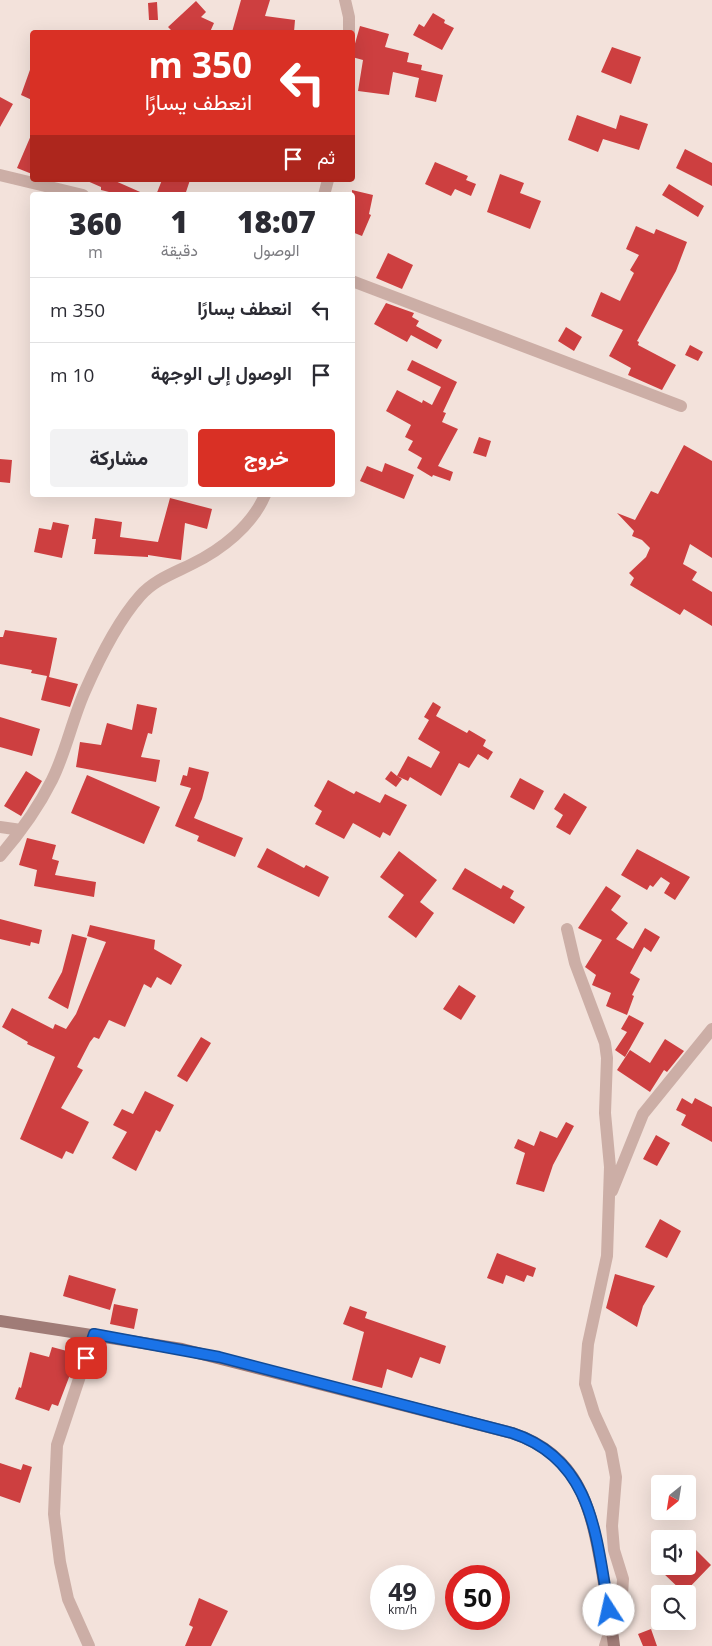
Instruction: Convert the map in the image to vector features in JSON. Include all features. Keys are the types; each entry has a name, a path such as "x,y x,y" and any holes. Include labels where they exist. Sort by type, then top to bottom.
{"main road":[{"path":"0,1321 182,1349 259,1367 512,1433 536,1443 558,1458 575,1478 582,1491 596,1537 614,1646"}],"street":[{"path":"345,0 350,17 349,30"},
{"path":"0,175 70,192"},
{"path":"355,282 681,406"},
{"path":"0,856 21,830 52,780 85,691 126,614 140,595 156,581 195,563 246,526 260,507 264,497"},
{"path":"0,827 21,830"},
{"path":"566,929 575,963 605,1043 607,1058 605,1113 610,1167 607,1256 588,1344 585,1384 588,1399 611,1450 615,1465 612,1526 614,1550 623,1579 622,1595 605,1646"},
{"path":"610,1194 625,1164 643,1114 712,1029"},
{"path":"89,1646 68,1599 60,1562 54,1514 57,1445 94,1334"}],"building":[{"path":"241,0 270,0 265,16 295,20 294,30 233,30"},
{"path":"196,1 206,12 201,17 214,23 211,30 171,30 168,27"},
{"path":"157,2 158,20 149,20 148,3"},
{"path":"433,13 445,20 444,23 454,28 442,50 413,35 419,24 424,27"},
{"path":"360,26 389,34 385,47 409,53 407,62 422,65 421,70 443,75 436,102 415,97 419,78 393,72 389,95 358,91 363,60 355,58 355,44"},
{"path":"612,47 641,57 631,84 601,72"},
{"path":"30,70 30,99 21,95"},
{"path":"0,97 13,104 0,127"},
{"path":"577,115 616,129 620,115 648,124 639,150 603,139 598,152 568,140"},
{"path":"30,138 30,173 17,168"},
{"path":"685,149 712,163 712,186 676,168"},
{"path":"435,162 468,176 466,180 476,184 471,196 455,189 451,196 425,184"},
{"path":"500,174 524,183 520,193 541,201 530,229 487,212"},
{"path":"90,182 118,182 140,192 109,192 101,190 101,187"},
{"path":"161,182 189,182 186,192 157,192"},
{"path":"669,184 704,206 698,217 662,195"},
{"path":"352,190 373,195 369,214 371,215 362,236 355,233 355,192 352,192"},
{"path":"636,226 654,234 656,229 687,242 676,271 637,341 639,342 638,345 676,365 662,390 628,375 631,368 609,356 623,330 591,316 601,292 620,301 634,273 630,270 639,255 626,249"},
{"path":"388,253 413,265 402,289 376,278"},
{"path":"386,303 414,313 412,317 419,321 416,326 442,340 437,349 411,335 407,342 374,324"},
{"path":"566,327 582,337 574,351 558,341"},
{"path":"690,345 703,352 698,361 685,355"},
{"path":"412,360 457,382 443,412 446,413 442,422 458,429 438,466 453,472 450,481 433,475 432,477 417,468 422,458 408,450 413,441 405,437 411,425 386,411 397,390 422,403 423,400 432,405 441,387 407,370"},
{"path":"479,437 491,441 486,457 473,453"},
{"path":"684,445 712,461 712,558 690,544 683,564 697,572 692,580 712,592 712,626 684,609 680,615 630,585 634,578 629,573 646,557 650,548 642,540 632,536 634,531 617,513 635,520 651,491 658,494"},
{"path":"0,459 12,460 10,483 0,482"},
{"path":"385,463 414,475 404,499 360,481 367,466 382,472"},
{"path":"170,498 212,509 207,529 185,523 181,560 148,555 148,557 94,554 96,539 92,539 95,518 122,522 120,537 158,542"},
{"path":"53,522 69,525 62,558 34,552 39,528 51,530"},
{"path":"5,630 57,638 49,677 78,684 70,707 41,700 47,676 31,673 32,670 0,664 0,637 3,637"},
{"path":"433,702 441,707 436,716 467,733 469,730 486,740 483,746 493,752 488,760 478,754 469,768 459,763 441,796 410,777 408,781 397,776 408,756 431,768 440,752 418,739 429,720 424,717"},
{"path":"137,704 157,708 152,734 148,733 141,757 160,760 156,782 76,767 80,742 101,745 107,723 132,730"},
{"path":"0,717 40,729 32,756 0,747"},
{"path":"189,767 209,772 202,799 194,818 243,838 235,857 197,841 199,836 175,826 191,788 180,785 183,775 187,776"},
{"path":"26,771 42,781 21,816 4,806"},
{"path":"391,771 402,779 396,787 385,779"},
{"path":"87,775 160,807 144,844 71,813"},
{"path":"520,778 544,791 534,810 510,797"},
{"path":"328,780 354,794 356,791 380,803 385,794 407,805 390,836 383,832 380,838 353,823 344,839 315,824 322,811 314,806"},
{"path":"564,793 587,807 570,835 556,827 563,815 554,809"},
{"path":"27,838 56,845 52,859 59,861 55,875 96,882 94,897 34,886 37,870 19,865"},
{"path":"267,848 304,868 306,865 329,877 319,897 257,867"},
{"path":"637,849 690,877 675,900 664,893 670,883 661,877 653,887 650,885 647,890 621,875"},
{"path":"399,851 437,880 420,902 434,913 416,938 388,917 404,895 380,877"},
{"path":"465,868 501,889 503,885 514,891 510,898 525,907 514,924 452,889"},
{"path":"606,886 621,896 611,910 628,923 616,939 633,949 645,928 660,937 651,952 644,947 630,973 640,979 632,995 634,996 627,1015 606,1006 611,993 592,985 596,975 585,967 602,940 578,928"},
{"path":"0,919 42,930 39,944 31,942 30,946 0,939"},
{"path":"90,925 155,940 154,949 182,965 171,985 157,977 151,988 144,984 125,1027 109,1020 99,1039 94,1037 90,1042 77,1067 83,1070 61,1108 89,1122 73,1154 66,1151 62,1159 20,1139 55,1057 27,1044 28,1042 2,1027 12,1008 53,1029 55,1024 66,1029 76,1014 106,942 87,936"},
{"path":"72,934 87,938 68,1009 48,998 62,972"},
{"path":"459,985 476,996 461,1020 443,1009"},
{"path":"629,1015 644,1023 625,1057 615,1050 627,1032 621,1029"},
{"path":"201,1037 211,1043 187,1082 177,1076"},
{"path":"665,1039 684,1051 667,1072 664,1070 650,1092 617,1070 630,1050 650,1063"},
{"path":"145,1091 174,1105 160,1132 156,1130 136,1171 112,1158 127,1132 113,1125 122,1109 133,1114"},
{"path":"682,1098 692,1104 695,1098 712,1107 712,1142 681,1125 686,1115 676,1110"},
{"path":"566,1122 574,1126 553,1165 544,1192 516,1184 525,1153 514,1148 518,1139 534,1146 540,1131 557,1138"},
{"path":"656,1135 670,1143 657,1166 643,1159"},
{"path":"660,1219 681,1231 667,1258 645,1247"},
{"path":"497,1253 536,1268 533,1277 527,1275 524,1282 506,1275 503,1284 487,1278"},
{"path":"615,1274 655,1286 643,1306 637,1327 606,1308"},
{"path":"69,1275 116,1289 110,1310 63,1296"},
{"path":"114,1304 138,1309 134,1329 110,1324"},
{"path":"350,1306 367,1312 365,1318 446,1346 440,1364 420,1357 412,1378 387,1369 382,1388 352,1380 364,1332 343,1324"},
{"path":"52,1347 78,1354 58,1406 52,1404 49,1411 15,1399 19,1387 21,1388 30,1352 49,1357"},
{"path":"0,1463 21,1470 23,1464 32,1467 20,1503 0,1496"},
{"path":"696,1550 711,1565 692,1585 676,1585 665,1575 696,1575"},
{"path":"199,1598 228,1611 211,1646 185,1646 193,1627 189,1625"},
{"path":"651,1629 657,1646 643,1646 638,1634"}],"route":[{"path":"86,1358 94,1334 182,1349 259,1367 525,1437 558,1458 575,1478 582,1491 596,1537 609,1610"}]}
